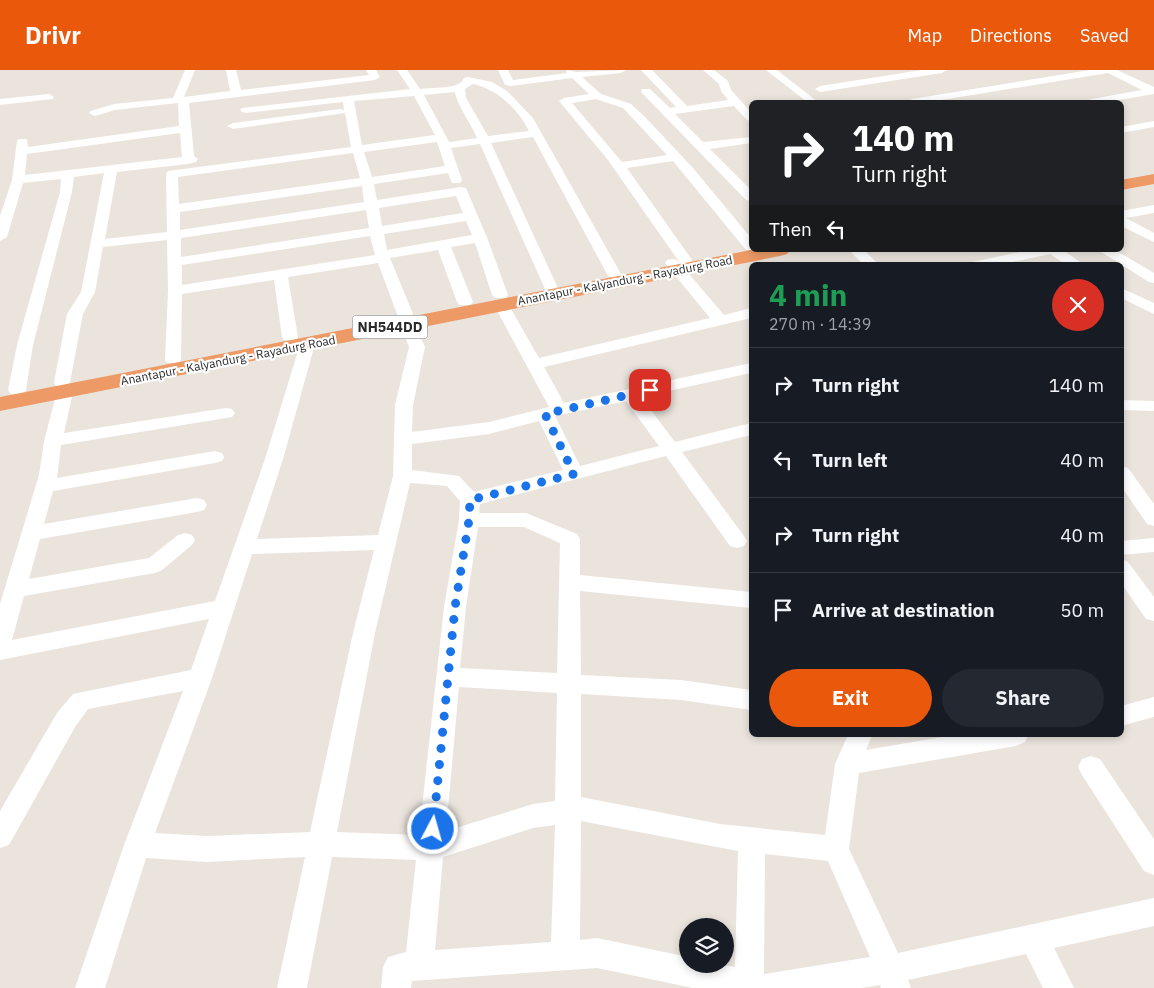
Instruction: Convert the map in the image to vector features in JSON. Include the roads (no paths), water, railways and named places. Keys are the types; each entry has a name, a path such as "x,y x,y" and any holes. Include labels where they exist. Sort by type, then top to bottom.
{"highway":[{"path":"1124,177 1154,172"},
{"path":"1124,184 1154,178"},
{"name":"Anantapur - Kalyandurg - Rayadurg Road","path":"8,392 63,387 299,341 678,264 749,247"},
{"name":"Anantapur - Kalyandurg - Rayadurg Road","path":"407,319 465,302 501,300 550,286 614,274 765,252"},
{"name":"Anantapur - Kalyandurg - Rayadurg Road","path":"0,404 173,360 299,341"}],"street":[{"path":"188,160 186,129 181,100 178,98 190,70"},
{"path":"230,70 230,95 228,101 416,91 465,79 488,84 503,93 524,115 536,133 614,274"},
{"path":"233,126 343,96 375,77 371,70"},
{"path":"402,70 416,91 430,126 444,144 480,238 501,300 535,364 574,474"},
{"path":"503,70 509,83 535,112 524,115"},
{"path":"509,83 573,72 621,70"},
{"path":"646,70 686,110"},
{"path":"708,70 724,83 726,91 749,116"},
{"path":"771,70 811,100"},
{"path":"820,89 912,72 942,70"},
{"path":"925,100 1109,70 1153,91"},
{"path":"573,72 597,96"},
{"path":"912,72 961,100"},
{"path":"465,79 460,98 475,120 550,286"},
{"path":"87,172 96,115 114,107 230,95 297,82 343,96"},
{"path":"646,91 749,195"},
{"path":"1103,100 1153,91"},
{"path":"246,110 343,96"},
{"path":"292,988 362,643 402,476 404,405 417,347 383,256 367,181 343,96"},
{"path":"720,320 678,264 640,193 584,121 564,100 597,96 627,106 676,157 749,245"},
{"path":"0,102 49,97"},
{"path":"668,112 736,102"},
{"path":"1124,129 1154,124"},
{"path":"0,237 18,179 23,146 92,142 186,129"},
{"path":"0,181 111,169 171,174 356,144 444,144 484,141 536,133"},
{"path":"702,146 749,140"},
{"path":"171,174 188,160 315,142"},
{"path":"619,166 676,157"},
{"path":"0,642 45,486 73,321 88,292 111,169"},
{"path":"173,209 452,169"},
{"path":"8,392 25,345 66,192 68,174"},
{"path":"171,174 175,262 173,360"},
{"path":"97,244 174,235 461,191"},
{"path":"1124,214 1154,209"},
{"path":"175,262 471,216"},
{"path":"1124,222 1153,237"},
{"path":"175,291 480,238"},
{"path":"443,245 465,302"},
{"path":"858,252 869,262"},
{"path":"993,262 1041,252"},
{"path":"1054,252 1072,262"},
{"path":"1108,252 1154,278"},
{"path":"90,988 138,845 200,678 274,459 299,341 280,274"},
{"path":"1124,293 1154,309"},
{"path":"1124,303 1138,300"},
{"path":"535,364 749,313"},
{"path":"403,439 489,428 552,412 749,368"},
{"path":"631,395 737,542"},
{"path":"1124,405 1154,406"},
{"path":"53,441 226,413"},
{"path":"470,510 574,474 749,429"},
{"path":"45,486 215,457"},
{"path":"402,476 452,480 470,510 455,607 419,966"},
{"path":"1124,476 1154,519"},
{"path":"31,533 197,505"},
{"path":"470,510 526,520 570,539 565,955"},
{"path":"14,590 155,565 185,540"},
{"path":"244,546 386,542"},
{"path":"1124,548 1154,545"},
{"path":"1124,571 1154,613"},
{"path":"569,582 749,600"},
{"path":"0,651 223,608"},
{"path":"448,677 681,690 749,700"},
{"path":"0,836 66,720 81,701 200,678"},
{"path":"1124,715 1154,707"},
{"path":"859,737 848,764 836,849 893,979"},
{"path":"848,764 1004,737"},
{"path":"1090,767 1154,862"},
{"path":"138,845 207,850 320,844 431,848 533,816 582,809 720,836 836,849"},
{"path":"752,839 759,987"},
{"path":"396,988 398,967 597,952 759,987 893,979 1033,938 1154,912"},
{"path":"1033,938 1059,988"}]}
